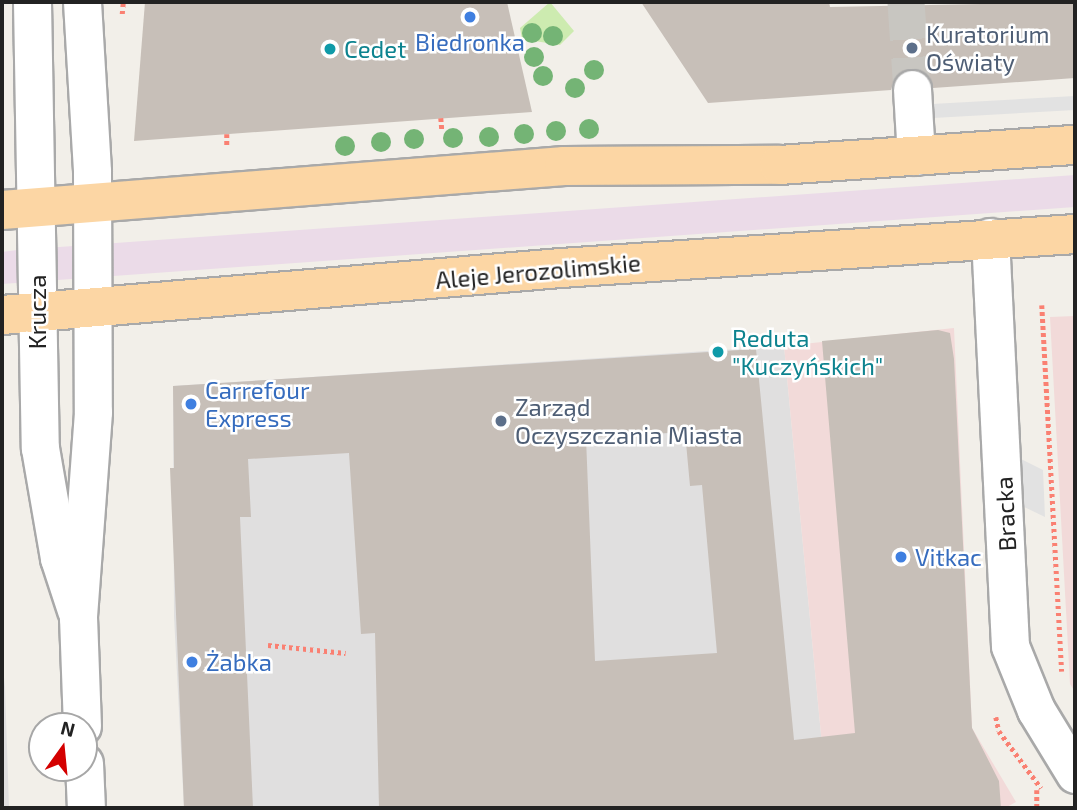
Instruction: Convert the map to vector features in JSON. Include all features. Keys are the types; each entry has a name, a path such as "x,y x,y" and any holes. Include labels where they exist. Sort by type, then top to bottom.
{"main road":[{"path":"20,209 564,166 779,165 1075,145"},
{"name":"Aleje Jerozolimskie","path":"19,314 990,237 1075,234"}],"street":[{"name":"Krucza","path":"32,2 20,209 19,314 59,558 78,617"},
{"name":"Krucza","path":"81,712 78,617 92,446 92,203 82,2"},
{"path":"912,89 916,156"},
{"name":"Bracka","path":"990,237 1010,646 1036,710 1075,774"},
{"path":"85,782 86,808"}],"path":[{"path":"441,118 442,130"},
{"path":"227,134 227,145"},
{"path":"1042,305 1063,686"},
{"path":"268,645 346,653"},
{"path":"1037,790 1037,808"}],"shaded area":[{"path":"1075,96 1075,110 933,118 932,104"},
{"path":"1075,175 1075,207 2,284 2,252 17,250"},
{"path":"1075,316 1075,692 1070,684 1050,317"},
{"name":"Vitkac","path":"954,328 972,728 1016,802 1005,808 828,808 784,346"},
{"path":"784,346 828,808 184,808 174,616 173,386"},
{"path":"1015,456 1043,470 1045,517 1018,504"},
{"path":"2,658 5,687 9,808 2,808"}],"green space":[{"path":"550,2 574,31 560,45 522,39 520,28"}],"building":[{"name":"Cedet","path":"145,2 507,2 532,112 134,141"},
{"path":"641,2 829,2 830,7 1075,2 1075,78 933,88 922,71 910,68 894,79 891,90 708,103"},
{"path":"938,330 950,333 954,359 972,728 999,781 1001,808 379,808 375,633 361,634 349,453 248,459 251,517 240,517 253,808 184,808 170,468 174,468 173,386 756,349 794,740 855,733 822,341","holes":["685,432 690,486 702,485 717,653 595,661 586,438"]}],"tunnel":[{"path":"906,2 912,89"}],"place":[{"name":"Biedronka","path":"470,17"},
{"name":"Kuratorium Oświaty","path":"912,48"},
{"name":"Cedet","path":"330,49"},
{"name":"Reduta \"Kuczyńskich\"","path":"718,352"},
{"name":"Carrefour Express","path":"191,404"},
{"name":"Zarząd Oczyszczania Miasta","path":"501,421"},
{"name":"Vitkac","path":"901,557"},
{"name":"Żabka","path":"192,662"}]}
